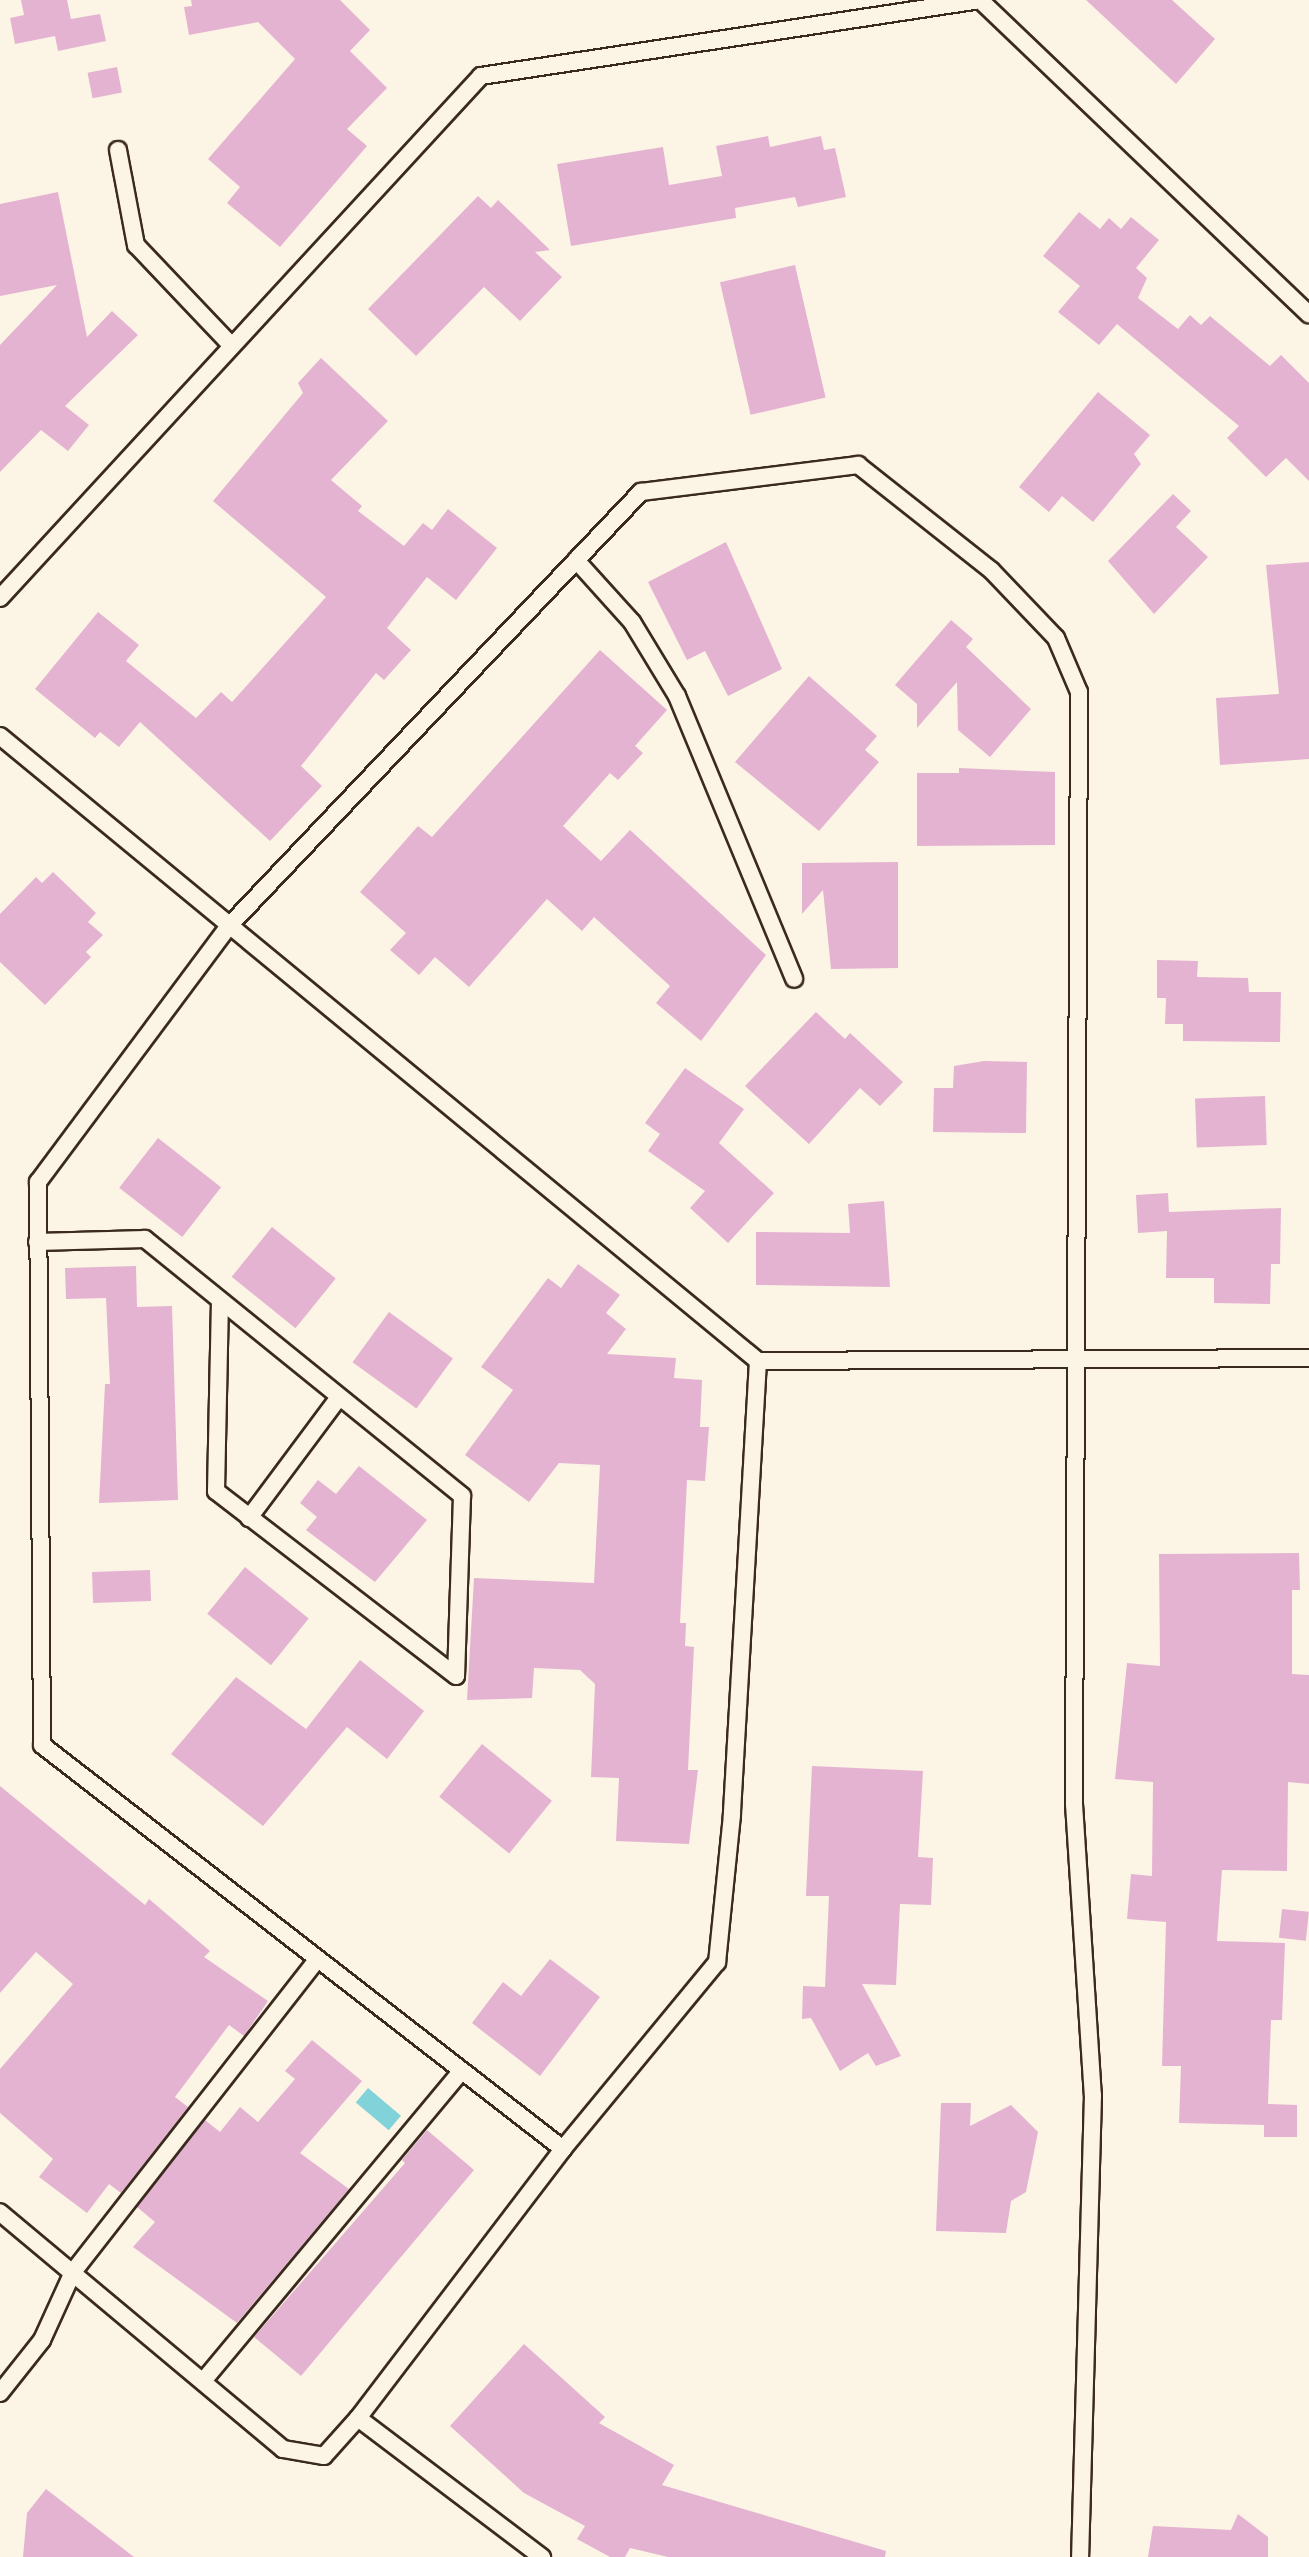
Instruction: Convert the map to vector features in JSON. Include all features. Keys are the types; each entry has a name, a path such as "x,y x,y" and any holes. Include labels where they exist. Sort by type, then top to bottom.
{"lane":[{"path":"0,598 481,76 980,0 1309,314"},
{"path":"118,150 136,245 232,346"},
{"path":"563,2149 315,1962 42,1745 38,1182 228,927 641,492 858,465 991,570 1056,638 1079,692 1074,1804 1093,2095 1080,2557"},
{"path":"576,560 632,622 677,696 794,979"},
{"path":"0,736 758,1361 1309,1358"},
{"path":"37,1242 145,1239 337,1400 462,1496 456,1676 216,1491 220,1302"},
{"path":"0,2212 283,2449 304,2456 324,2456 358,2418 563,2149 717,1962 732,1815 758,1361"},
{"path":"249,1518 337,1400"},
{"path":"0,2393 42,2340 73,2272 315,1962"},
{"path":"204,2380 461,2072"},
{"path":"358,2418 542,2557"}],"water":[{"path":"368,2088 401,2116 389,2130 356,2103"}],"building":[{"path":"21,0 67,0 71,19 100,14 106,41 58,51 55,36 15,44 10,18 24,15"},
{"path":"191,0 340,0 370,30 350,51 387,88 347,129 367,146 280,247 227,203 240,187 208,159 295,59 258,22 189,35 184,7 192,6"},
{"path":"1086,0 1172,0 1215,39 1176,84"},
{"path":"117,67 122,93 93,98 88,73"},
{"path":"768,136 770,147 821,136 824,150 835,148 846,197 798,207 795,197 735,208 736,218 571,246 557,164 663,147 669,185 722,176 716,146"},
{"path":"58,192 87,337 112,311 138,335 65,406 89,425 68,451 41,430 0,472 0,345 57,285 0,296 0,204"},
{"path":"478,196 491,208 498,200 550,250 535,252 562,277 520,321 484,287 416,356 368,309"},
{"path":"1079,212 1100,229 1109,218 1121,229 1131,217 1159,240 1136,268 1147,278 1138,298 1178,329 1190,315 1201,325 1210,316 1270,366 1281,355 1309,383 1309,481 1286,458 1266,477 1227,438 1239,426 1117,324 1099,345 1058,312 1080,286 1043,256"},
{"path":"795,265 826,398 751,415 720,282"},
{"path":"321,358 388,421 331,480 362,506 358,511 404,546 423,523 432,530 448,509 497,548 456,600 427,577 387,628 411,650 384,680 376,673 301,766 322,786 270,841 140,722 119,747 100,732 95,738 35,689 98,612 139,645 126,661 196,718 221,692 232,702 326,597 213,501 303,393 298,383"},
{"path":"1098,392 1150,435 1134,454 1141,464 1093,522 1062,496 1049,512 1019,487"},
{"path":"1173,494 1191,511 1176,527 1208,557 1154,614 1108,561"},
{"path":"726,542 782,669 728,696 705,651 687,660 648,582"},
{"path":"1309,562 1309,759 1220,765 1216,698 1279,694 1266,565"},
{"path":"951,620 973,639 966,647 1031,709 990,757 958,730 957,682 917,728 917,704 895,685"},
{"path":"600,650 667,710 635,746 643,753 618,780 610,773 563,826 601,861 630,830 766,955 701,1041 656,1003 670,986 594,917 582,931 547,899 469,987 435,957 419,975 390,950 406,933 360,892 418,826 432,837"},
{"path":"809,676 877,736 865,750 879,762 819,831 735,762"},
{"path":"959,768 1055,772 1055,845 917,846 917,773 959,773"},
{"path":"898,862 898,968 831,969 823,890 802,914 802,863"},
{"path":"53,872 96,913 88,922 103,935 86,952 91,957 45,1005 0,962 0,914 36,877 42,883"},
{"path":"1157,960 1198,961 1197,977 1248,978 1249,992 1281,992 1280,1042 1183,1041 1183,1024 1165,1024 1166,998 1157,998"},
{"path":"816,1012 845,1039 850,1033 903,1082 880,1106 860,1088 809,1144 745,1086"},
{"path":"984,1061 1027,1062 1026,1133 933,1132 934,1088 953,1088 954,1066"},
{"path":"685,1068 744,1109 719,1143 774,1193 728,1243 690,1208 705,1191 648,1151 660,1134 645,1123"},
{"path":"1265,1096 1267,1145 1197,1147 1195,1098"},
{"path":"158,1138 221,1187 182,1237 119,1188"},
{"path":"1168,1193 1169,1212 1281,1208 1280,1264 1271,1264 1270,1304 1214,1303 1214,1278 1166,1278 1167,1231 1138,1233 1136,1195"},
{"path":"884,1201 890,1287 756,1285 756,1232 850,1233 848,1204"},
{"path":"272,1227 336,1279 295,1328 232,1277"},
{"path":"578,1264 620,1295 606,1313 626,1329 607,1354 676,1358 674,1378 702,1380 700,1427 709,1427 705,1481 687,1480 680,1623 686,1623 685,1646 694,1647 688,1770 698,1770 689,1844 616,1841 619,1778 591,1777 595,1684 580,1670 534,1668 532,1698 467,1700 474,1578 594,1583 600,1465 559,1463 529,1502 465,1455 513,1390 481,1367 548,1278 561,1288"},
{"path":"136,1266 137,1307 172,1306 178,1500 99,1503 105,1384 110,1384 106,1298 66,1299 65,1268"},
{"path":"389,1312 453,1358 416,1409 353,1362"},
{"path":"359,1466 427,1520 375,1582 306,1530 317,1517 300,1503 318,1480 336,1494"},
{"path":"1299,1553 1300,1590 1292,1590 1292,1674 1309,1675 1309,1784 1288,1782 1287,1871 1222,1870 1217,1941 1285,1943 1282,2020 1271,2020 1268,2104 1297,2105 1297,2137 1264,2137 1264,2125 1179,2123 1181,2066 1162,2066 1166,1922 1127,1919 1131,1874 1152,1876 1153,1782 1115,1779 1127,1663 1160,1666 1159,1554"},
{"path":"245,1567 309,1619 271,1665 207,1614"},
{"path":"150,1570 151,1601 93,1603 92,1572"},
{"path":"360,1660 424,1711 387,1759 347,1727 263,1826 171,1754 236,1677 306,1729"},
{"path":"482,1744 552,1801 509,1853 439,1797"},
{"path":"812,1766 923,1771 918,1857 933,1858 931,1905 900,1904 896,1985 862,1984 901,2056 876,2066 868,2053 840,2071 811,2018 802,2019 803,1986 825,1987 829,1896 806,1896"},
{"path":"0,1786 145,1905 149,1899 210,1951 204,1957 268,2001 244,2036 229,2025 175,2097 188,2107 121,2193 109,2184 87,2213 39,2177 53,2159 0,2113 0,2069 73,1984 36,1952 0,1993"},
{"path":"1282,1909 1309,1912 1306,1941 1279,1938"},
{"path":"550,1959 600,1997 540,2076 472,2023 503,1982 521,1996"},
{"path":"312,2040 362,2081 300,2153 349,2189 237,2323 133,2247 155,2222 137,2207 205,2120 220,2132 240,2107 258,2122 295,2079 285,2071"},
{"path":"941,2103 971,2103 970,2126 1011,2105 1038,2132 1026,2192 1011,2201 1006,2233 936,2231"},
{"path":"427,2130 474,2170 301,2376 254,2337 405,2163 402,2160"},
{"path":"524,2344 605,2417 599,2423 674,2465 662,2485 886,2551 885,2557 668,2557 630,2548 625,2557 610,2557 577,2539 585,2526 524,2493 450,2426"},
{"path":"46,2489 134,2557 23,2557 27,2513"},
{"path":"1238,2514 1268,2537 1268,2557 1148,2557 1153,2526 1231,2530"}]}
